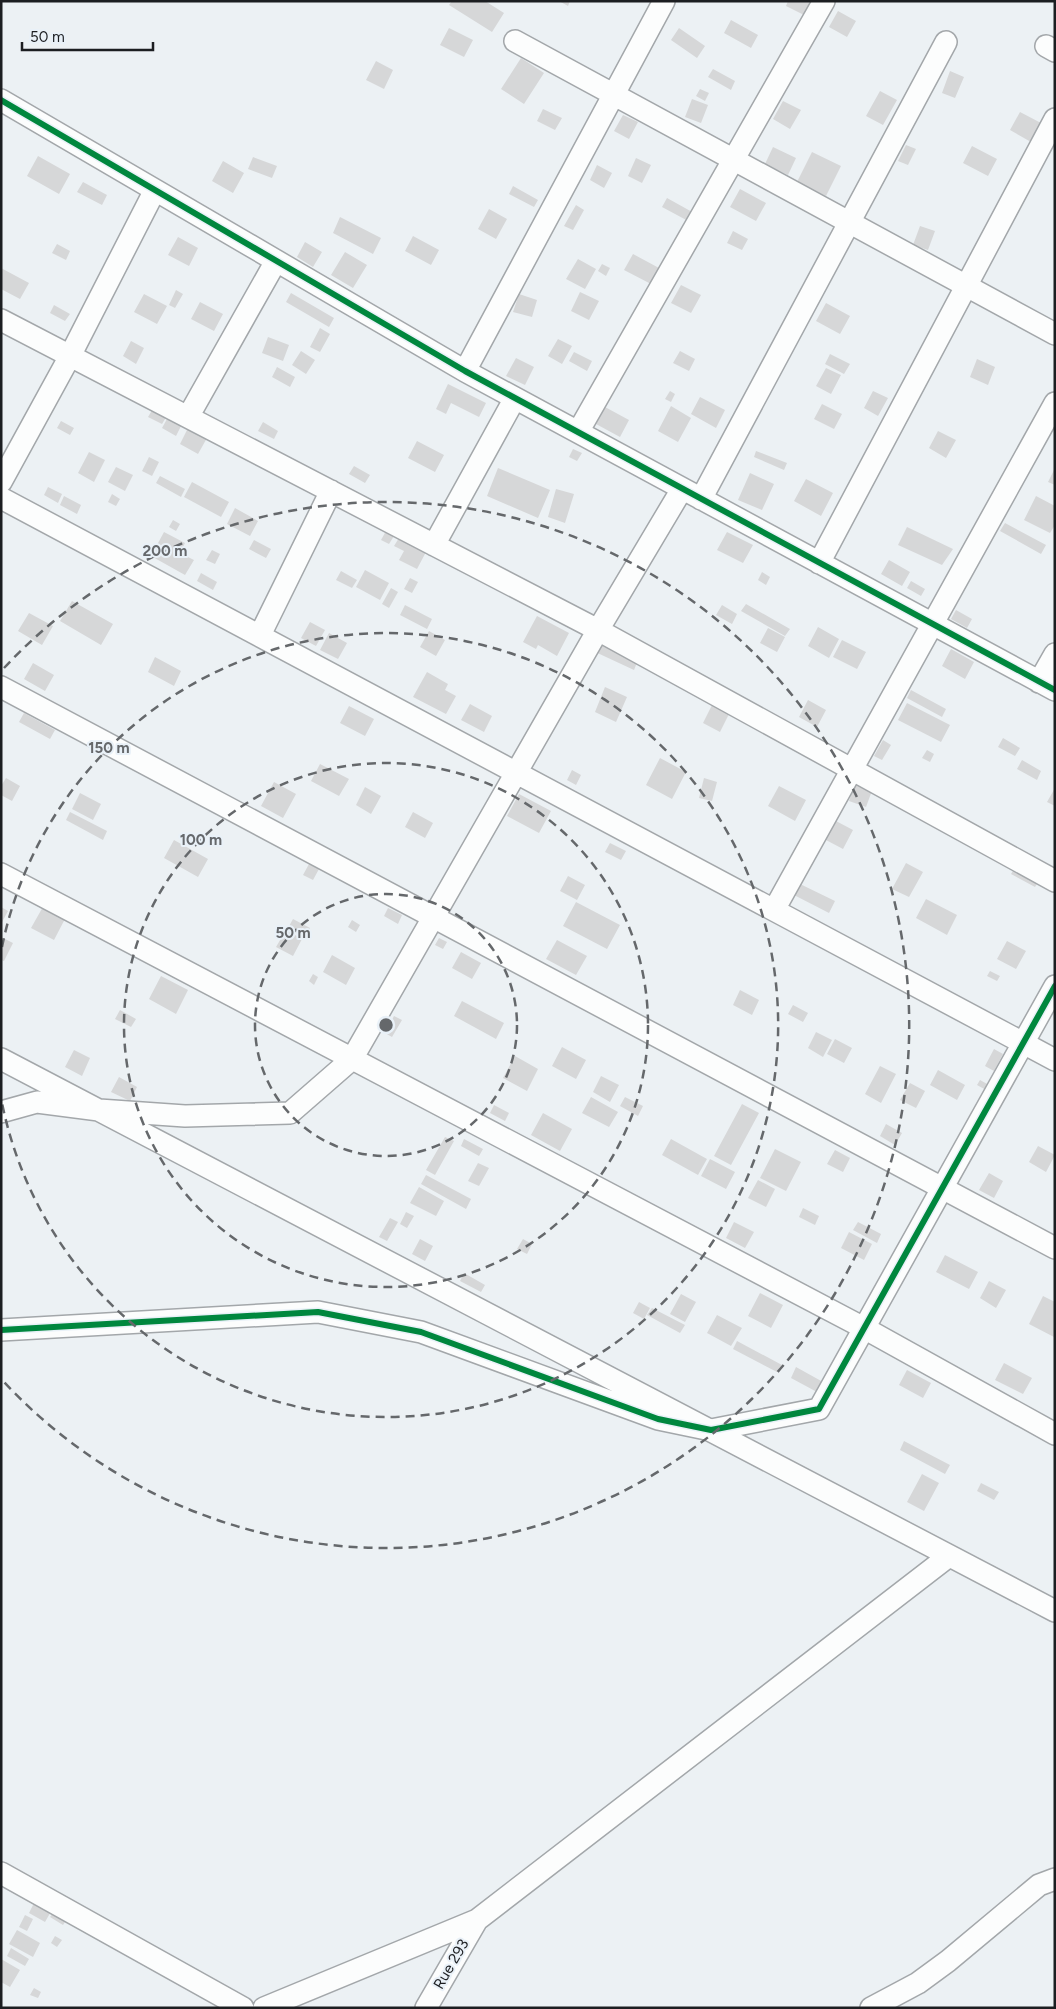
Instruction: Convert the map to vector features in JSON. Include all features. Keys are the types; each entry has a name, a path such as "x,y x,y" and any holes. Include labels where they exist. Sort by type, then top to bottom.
{"street":[{"path":"465,371 664,1"},
{"path":"578,432 824,1"},
{"path":"515,41 1055,334"},
{"path":"701,499 946,42"},
{"path":"1,100 465,371 1047,686 1055,654"},
{"path":"819,563 1055,119"},
{"path":"1,482 70,356 155,190"},
{"path":"188,417 276,261"},
{"path":"1,320 598,630 1055,881"},
{"path":"434,545 515,398"},
{"path":"774,910 1055,403"},
{"path":"1,1112 37,1102 99,1110 185,1116 290,1113 352,1059 598,630 682,489"},
{"path":"260,635 331,491"},
{"path":"1,498 1055,1060"},
{"path":"1,686 1055,1248"},
{"path":"1,874 864,1328 1055,1434"},
{"path":"1,1330 318,1312 421,1332 658,1419 711,1430 819,1409 1055,986"},
{"path":"1,1059 1055,1611"},
{"path":"264,2008 477,1920 949,1556"},
{"path":"1,1874 243,2008"},
{"path":"871,2008 918,1983 948,1961 1039,1885 1055,1879"},
{"name":"Rue 293","path":"426,2008 477,1920"}],"building":[{"path":"452,1 485,1 504,13 492,32 449,5"},
{"path":"559,1 570,1 568,6"},
{"path":"788,1 811,1 804,15 786,6"},
{"path":"838,11 856,21 847,37 829,27"},
{"path":"731,20 758,35 751,48 724,33"},
{"path":"449,28 473,40 464,57 440,45"},
{"path":"679,28 705,46 697,58 671,40"},
{"path":"521,58 544,73 524,104 501,89"},
{"path":"376,61 393,70 384,89 366,80"},
{"path":"713,69 735,81 731,90 708,77"},
{"path":"950,71 964,77 955,98 942,93"},
{"path":"700,89 709,93 705,101 696,96"},
{"path":"880,91 897,100 883,125 866,116"},
{"path":"692,99 708,105 701,123 685,117"},
{"path":"783,101 801,110 790,129 773,119"},
{"path":"543,109 562,118 555,130 537,121"},
{"path":"1020,112 1041,123 1031,142 1010,130"},
{"path":"623,115 638,122 629,139 614,131"},
{"path":"906,145 916,149 908,165 898,161"},
{"path":"972,146 997,159 988,176 963,163"},
{"path":"773,147 796,158 788,175 765,164"},
{"path":"812,152 841,166 826,196 797,182"},
{"path":"38,156 70,174 59,194 27,176"},
{"path":"253,157 277,166 272,178 248,169"},
{"path":"636,158 651,165 642,183 628,176"},
{"path":"223,161 244,173 233,193 212,181"},
{"path":"597,165 612,173 604,188 590,180"},
{"path":"83,182 107,195 102,205 77,192"},
{"path":"513,186 538,200 534,207 509,194"},
{"path":"740,189 766,203 756,221 730,207"},
{"path":"667,198 694,213 690,222 662,207"},
{"path":"576,205 584,210 573,230 564,226"},
{"path":"489,209 507,219 496,239 478,229"},
{"path":"340,217 381,238 373,254 333,233"},
{"path":"920,226 935,231 928,250 913,245"},
{"path":"733,231 748,239 742,250 727,243"},
{"path":"413,236 439,250 431,265 405,251"},
{"path":"178,237 198,248 189,266 168,255"},
{"path":"305,242 322,252 313,267 297,257"},
{"path":"57,244 70,251 66,260 52,253"},
{"path":"345,252 367,265 353,288 331,275"},
{"path":"633,254 659,268 651,284 624,270"},
{"path":"578,259 596,269 585,289 566,279"},
{"path":"602,264 610,268 606,276 598,271"},
{"path":"1,268 29,283 20,299 1,289"},
{"path":"681,285 701,295 691,313 671,303"},
{"path":"176,290 183,294 175,308 169,305"},
{"path":"580,292 599,301 589,320 571,311"},
{"path":"291,293 334,318 329,327 286,302"},
{"path":"144,294 167,306 157,324 134,312"},
{"path":"519,294 537,300 532,317 513,312"},
{"path":"200,302 223,314 214,331 191,319"},
{"path":"826,303 850,316 840,334 816,321"},
{"path":"54,305 70,314 65,321 50,313"},
{"path":"320,328 330,334 320,352 310,347"},
{"path":"268,337 289,345 283,361 262,353"},
{"path":"558,339 572,346 562,364 548,356"},
{"path":"131,341 144,348 136,364 123,356"},
{"path":"301,351 315,360 306,374 292,365"},
{"path":"680,351 695,359 689,371 673,363"},
{"path":"574,352 592,361 587,371 569,361"},
{"path":"830,354 850,364 844,374 825,364"},
{"path":"516,358 534,367 525,385 506,376"},
{"path":"977,359 995,367 988,385 970,377"},
{"path":"277,367 295,377 290,387 272,377"},
{"path":"826,368 841,375 831,394 816,386"},
{"path":"448,384 486,403 479,417 451,403 446,414 436,409"},
{"path":"670,391 675,394 671,402 665,399"},
{"path":"873,391 888,398 878,416 864,408"},
{"path":"700,397 725,410 716,428 691,414"},
{"path":"822,404 842,414 834,429 814,419"},
{"path":"671,406 691,418 678,442 658,431"},
{"path":"154,407 168,414 162,424 148,417"},
{"path":"605,407 629,420 620,437 596,424"},
{"path":"167,419 181,426 176,436 162,428"},
{"path":"61,421 74,428 70,435 57,428"},
{"path":"263,422 278,431 274,439 258,431"},
{"path":"188,428 207,438 198,454 180,444"},
{"path":"938,431 956,440 946,458 929,448"},
{"path":"417,441 444,455 435,472 408,458"},
{"path":"573,449 582,453 577,461 569,457"},
{"path":"756,451 787,463 784,470 754,457"},
{"path":"89,452 105,460 94,482 78,473"},
{"path":"149,457 159,462 152,476 142,471"},
{"path":"354,466 370,475 365,483 349,474"},
{"path":"116,467 133,475 125,491 108,482"},
{"path":"498,468 550,490 538,518 487,496"},
{"path":"1055,468 1055,485 1048,482"},
{"path":"750,473 774,484 762,510 738,500"},
{"path":"160,476 185,489 181,497 156,483"},
{"path":"806,479 833,493 821,516 794,501"},
{"path":"192,482 229,502 221,517 184,497"},
{"path":"48,487 62,494 58,503 44,495"},
{"path":"556,489 574,494 565,523 548,517"},
{"path":"112,494 120,499 116,506 108,502"},
{"path":"64,496 81,505 77,514 60,505"},
{"path":"1036,496 1055,506 1055,525 1050,533 1024,520"},
{"path":"235,508 258,521 250,536 227,524"},
{"path":"173,520 180,524 176,531 169,527"},
{"path":"1005,523 1046,545 1041,554 1000,531"},
{"path":"907,527 953,549 942,565 898,545"},
{"path":"386,531 394,536 389,544 381,540"},
{"path":"164,532 185,543 180,553 194,560 185,575 151,556"},
{"path":"727,532 753,545 743,563 717,550"},
{"path":"399,538 426,552 417,569 399,560 404,551 394,546"},
{"path":"254,540 271,549 266,558 249,549"},
{"path":"212,550 220,554 215,564 206,560"},
{"path":"889,560 910,572 902,586 881,574"},
{"path":"365,570 389,583 380,600 356,587"},
{"path":"341,571 357,580 352,588 336,580"},
{"path":"762,572 770,577 766,585 758,580"},
{"path":"201,573 217,582 213,590 197,581"},
{"path":"410,578 418,582 412,593 404,589"},
{"path":"911,581 925,589 921,596 907,588"},
{"path":"391,588 398,592 389,608 382,604"},
{"path":"72,601 113,624 101,645 60,621"},
{"path":"746,604 790,629 785,636 741,611"},
{"path":"405,605 432,619 427,629 400,615"},
{"path":"722,605 737,614 732,624 716,615"},
{"path":"956,610 972,619 967,628 951,619"},
{"path":"29,613 53,626 42,645 18,631"},
{"path":"537,616 569,633 557,656 538,645 536,649 523,642"},
{"path":"310,622 325,630 316,646 301,638"},
{"path":"818,627 839,639 829,658 808,646"},
{"path":"768,628 785,637 777,652 760,643"},
{"path":"429,631 445,640 436,656 420,647"},
{"path":"329,633 347,643 338,659 320,650"},
{"path":"842,640 866,652 857,669 833,657"},
{"path":"596,641 638,660 634,670 591,650"},
{"path":"951,649 974,662 965,679 942,666"},
{"path":"155,657 181,671 174,686 148,672"},
{"path":"33,663 54,675 45,691 24,679"},
{"path":"427,672 448,684 445,690 456,696 446,714 413,697"},
{"path":"605,687 627,697 616,722 595,712"},
{"path":"911,690 946,709 942,717 907,698"},
{"path":"808,700 826,710 817,727 799,717"},
{"path":"907,703 950,725 941,742 898,720"},
{"path":"470,704 492,716 484,732 461,720"},
{"path":"712,705 729,714 720,732 703,723"},
{"path":"349,706 374,719 365,736 340,723"},
{"path":"24,713 55,730 50,739 19,722"},
{"path":"1003,738 1020,748 1015,756 998,747"},
{"path":"883,740 891,745 882,760 874,756"},
{"path":"927,750 934,754 930,762 922,758"},
{"path":"660,758 686,772 672,799 646,785"},
{"path":"1022,760 1041,771 1037,780 1017,769"},
{"path":"320,764 349,779 339,796 311,781"},
{"path":"572,770 581,775 576,785 567,780"},
{"path":"6,778 20,786 12,801 1,795 1,786"},
{"path":"704,778 717,782 712,801 699,798"},
{"path":"274,782 296,794 283,818 261,806"},
{"path":"855,782 873,788 866,807 849,801"},
{"path":"779,786 806,800 795,821 768,806"},
{"path":"365,787 381,796 371,814 356,805"},
{"path":"1055,788 1055,806 1047,802"},
{"path":"80,793 101,804 93,820 72,809"},
{"path":"519,794 551,811 539,833 507,816"},
{"path":"70,812 107,831 103,840 66,820"},
{"path":"413,812 433,823 425,838 405,827"},
{"path":"836,821 853,830 843,849 826,840"},
{"path":"174,840 208,859 198,877 164,858"},
{"path":"610,843 626,851 621,860 605,852"},
{"path":"906,863 923,872 909,897 892,889"},
{"path":"309,864 319,869 313,880 303,875"},
{"path":"1016,866 1040,879 1035,887 1011,874"},
{"path":"568,876 585,885 577,900 560,891"},
{"path":"800,884 835,901 829,913 794,895"},
{"path":"926,899 957,915 947,935 916,918"},
{"path":"576,902 620,925 607,949 563,926"},
{"path":"44,905 66,917 54,940 31,928"},
{"path":"1,907 8,911 1,924"},
{"path":"388,908 402,915 398,924 384,916"},
{"path":"293,919 310,928 305,937 288,928"},
{"path":"352,920 360,925 356,932 348,927"},
{"path":"286,930 302,939 293,956 276,947"},
{"path":"1,937 13,943 4,961 1,960"},
{"path":"439,938 447,942 443,949 435,945"},
{"path":"557,940 587,956 576,975 546,959"},
{"path":"1007,941 1026,951 1016,969 997,959"},
{"path":"461,952 481,963 472,979 452,968"},
{"path":"332,955 355,968 346,985 323,972"},
{"path":"990,971 1000,976 997,981 987,976"},
{"path":"313,974 318,977 314,985 309,981"},
{"path":"161,976 188,990 176,1014 149,999"},
{"path":"740,990 759,1000 752,1015 733,1005"},
{"path":"462,1001 504,1023 496,1039 454,1016"},
{"path":"793,1005 808,1013 803,1022 788,1014"},
{"path":"120,1010 136,1019 131,1027 115,1019"},
{"path":"394,1016 402,1020 392,1037 385,1033"},
{"path":"816,1032 832,1040 823,1057 808,1048"},
{"path":"835,1039 852,1048 844,1063 827,1054"},
{"path":"562,1047 586,1060 576,1079 552,1066"},
{"path":"994,1049 1003,1054 994,1071 985,1066"},
{"path":"74,1050 90,1058 82,1076 65,1067"},
{"path":"515,1056 538,1069 527,1091 503,1078"},
{"path":"880,1066 896,1074 881,1103 865,1094"},
{"path":"938,1070 965,1085 957,1100 930,1085"},
{"path":"601,1076 619,1085 610,1102 593,1092"},
{"path":"119,1077 137,1087 130,1101 111,1092"},
{"path":"980,1080 989,1085 986,1090 977,1085"},
{"path":"910,1083 925,1091 916,1108 900,1100"},
{"path":"591,1097 618,1112 609,1127 582,1113"},
{"path":"625,1097 643,1106 638,1116 620,1106"},
{"path":"742,1104 759,1113 731,1165 714,1156"},
{"path":"494,1105 509,1113 505,1121 490,1113"},
{"path":"543,1113 572,1129 560,1151 531,1135"},
{"path":"886,1124 902,1133 895,1145 880,1136"},
{"path":"445,1137 454,1141 435,1175 426,1170"},
{"path":"464,1139 483,1149 479,1156 461,1146"},
{"path":"671,1139 707,1159 698,1175 662,1155"},
{"path":"1038,1146 1055,1155 1046,1172 1029,1162"},
{"path":"775,1149 801,1162 786,1191 760,1178"},
{"path":"835,1150 850,1158 843,1172 827,1164"},
{"path":"710,1159 735,1172 726,1189 701,1176"},
{"path":"478,1163 489,1168 479,1186 468,1181"},
{"path":"989,1173 1003,1181 994,1198 979,1190"},
{"path":"426,1175 471,1199 466,1209 421,1184"},
{"path":"758,1180 775,1189 766,1207 748,1198"},
{"path":"419,1187 444,1201 436,1216 410,1203"},
{"path":"803,1208 819,1216 815,1225 799,1217"},
{"path":"406,1212 414,1216 407,1228 400,1224"},
{"path":"390,1218 398,1222 387,1241 379,1237"},
{"path":"734,1222 754,1232 745,1248 726,1238"},
{"path":"858,1222 881,1234 877,1243 853,1230"},
{"path":"849,1232 872,1244 864,1260 841,1248"},
{"path":"420,1239 433,1246 425,1261 412,1254"},
{"path":"523,1239 532,1244 527,1254 517,1249"},
{"path":"945,1255 978,1272 969,1289 936,1272"},
{"path":"464,1273 485,1285 481,1292 460,1281"},
{"path":"989,1281 1006,1290 996,1308 980,1298"},
{"path":"760,1293 783,1305 771,1328 748,1316"},
{"path":"681,1294 696,1302 685,1322 670,1314"},
{"path":"1043,1296 1055,1302 1054,1337 1029,1324"},
{"path":"639,1302 650,1308 644,1319 633,1313"},
{"path":"652,1308 685,1325 680,1333 647,1315"},
{"path":"717,1315 742,1328 731,1346 707,1333"},
{"path":"737,1341 782,1365 777,1372 733,1349"},
{"path":"1004,1363 1032,1378 1023,1394 995,1380"},
{"path":"796,1367 823,1382 817,1392 791,1378"},
{"path":"907,1370 931,1383 923,1398 899,1385"},
{"path":"904,1441 950,1465 945,1474 900,1450"},
{"path":"922,1474 939,1483 924,1511 907,1502"},
{"path":"981,1483 999,1492 994,1500 977,1491"},
{"path":"36,1899 53,1908 45,1922 29,1913"},
{"path":"56,1909 69,1916 63,1925 50,1917"},
{"path":"25,1915 33,1919 27,1931 19,1927"},
{"path":"17,1930 40,1943 33,1957 9,1944"},
{"path":"55,1936 62,1940 57,1947 51,1943"},
{"path":"11,1948 29,1959 25,1966 7,1956"},
{"path":"1,1959 20,1970 10,1987 1,1982"},
{"path":"34,1988 41,1992 38,1998 30,1995"}],"cycle path":[{"path":"1,100 465,371 1055,690"},
{"path":"1,1330 318,1312 421,1332 658,1419 711,1430 819,1409 1055,986"}]}
